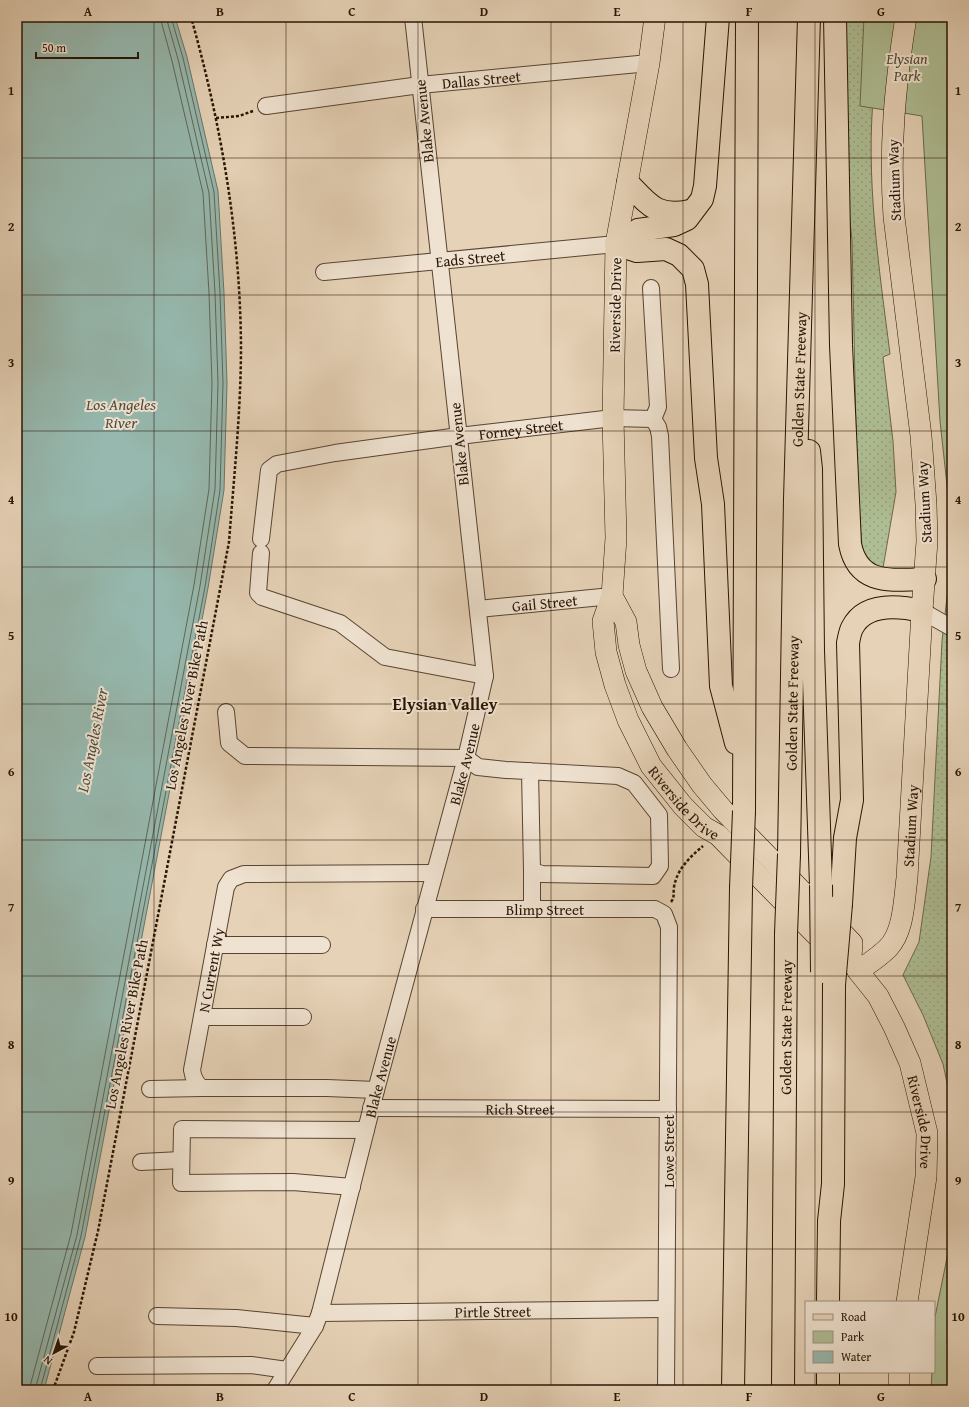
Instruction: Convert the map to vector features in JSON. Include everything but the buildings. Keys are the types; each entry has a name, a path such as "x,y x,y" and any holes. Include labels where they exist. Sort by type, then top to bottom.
{"highway":[{"path":"616,244 638,230 674,225 687,219 702,199 705,186 718,17"},
{"path":"733,1390 741,888 744,811 747,17"},
{"name":"Golden State Freeway","path":"783,1390 786,934 789,854 795,507 809,17"},
{"path":"835,17 841,345 850,544 852,556 860,567 871,576 885,580 925,580"},
{"path":"628,183 646,202 665,213 675,214 695,210"},
{"path":"616,244 637,251 666,249 679,255 693,269 697,284 706,458 713,504 721,686 744,770"},
{"path":"800,370 811,469 813,651 821,885 828,978 833,1184 829,1222 828,1301"},
{"path":"828,978 841,904 845,838 852,800 848,643 852,628 866,613 879,608 897,607 922,611"},
{"path":"828,1373 828,1390"}],"main road":[{"name":"Riverside Drive","path":"655,17 649,63 616,244 613,418 616,538 612,596 603,621 606,652 628,720 651,766 683,806 704,827 718,835 839,958 854,964 878,996 907,1056 927,1133 926,1177 907,1301"},
{"name":"Stadium Way","path":"854,964 887,949 898,934 903,908 910,834 925,580 927,541 923,468 894,217 892,178 894,105 906,17"},
{"name":"Riverside Drive","path":"612,596 626,622 629,645 636,671 652,707 677,749 702,785 723,810 852,943 854,964"},
{"path":"899,1373 899,1390"}],"street":[{"name":"Blake Avenue","path":"275,1390 317,1319 371,1108 466,758 485,676 413,17"},
{"name":"Dallas Street","path":"266,106 420,85 649,63"},
{"name":"Eads Street","path":"324,272 616,244"},
{"path":"651,288 658,407 653,419 658,427 660,436 671,669"},
{"name":"Forney Street","path":"485,676 385,657 340,623 262,597 258,593 261,546 270,470 277,464 335,453 459,436 613,418 653,419"},
{"name":"Gail Street","path":"478,609 612,596"},
{"path":"922,611 952,628"},
{"path":"226,712 229,743 245,756 466,758 478,767 618,776 634,783 660,815 660,866 653,876 542,874 532,871"},
{"path":"530,771 532,909"},
{"name":"N Current Wy","path":"202,1088 192,1076 192,1070 226,887 231,879 238,875 434,874"},
{"name":"Blimp Street","path":"424,909 655,909 664,914"},
{"name":"Lowe Street","path":"664,914 669,927 666,1390"},
{"path":"215,945 322,946"},
{"path":"202,1017 304,1017"},
{"path":"150,1089 328,1088 376,1090"},
{"name":"Rich Street","path":"371,1108 668,1109"},
{"path":"352,1187 293,1182 181,1183 182,1129 366,1130"},
{"path":"141,1162 181,1160"},
{"name":"Pirtle Street","path":"157,1316 317,1319 666,1309"},
{"path":"97,1366 251,1365 287,1370"}],"path":[{"name":"Los Angeles River Bike Path","path":"52,1390 74,1332 98,1231 229,542 239,431 239,283 234,226 216,118 191,17"},
{"path":"216,118 238,116 253,111 261,113 266,106"},
{"path":"664,914 674,899 674,887 684,865 718,835"}],"green space":[{"path":"844,17 885,17 875,80 871,155 874,222 890,354 883,357 893,441 896,492 883,568 874,566 862,552 857,474 852,240 846,183"},
{"name":"Elysian Park","path":"864,17 952,17 952,531 940,421 922,116 860,106"},
{"path":"952,553 952,741 950,751 952,803 952,1106 943,1064 923,1015 903,975 919,942 931,857 942,641"},
{"path":"952,1233 952,1390 931,1390 932,1373 935,1373 935,1317"}],"water":[{"name":"Los Angeles River","path":"17,17 175,17 187,57 218,191 224,293 227,383 224,490 208,588 85,1237 44,1390 17,1390"}],"district":[{"name":"Elysian Valley","path":"445,703"}]}
